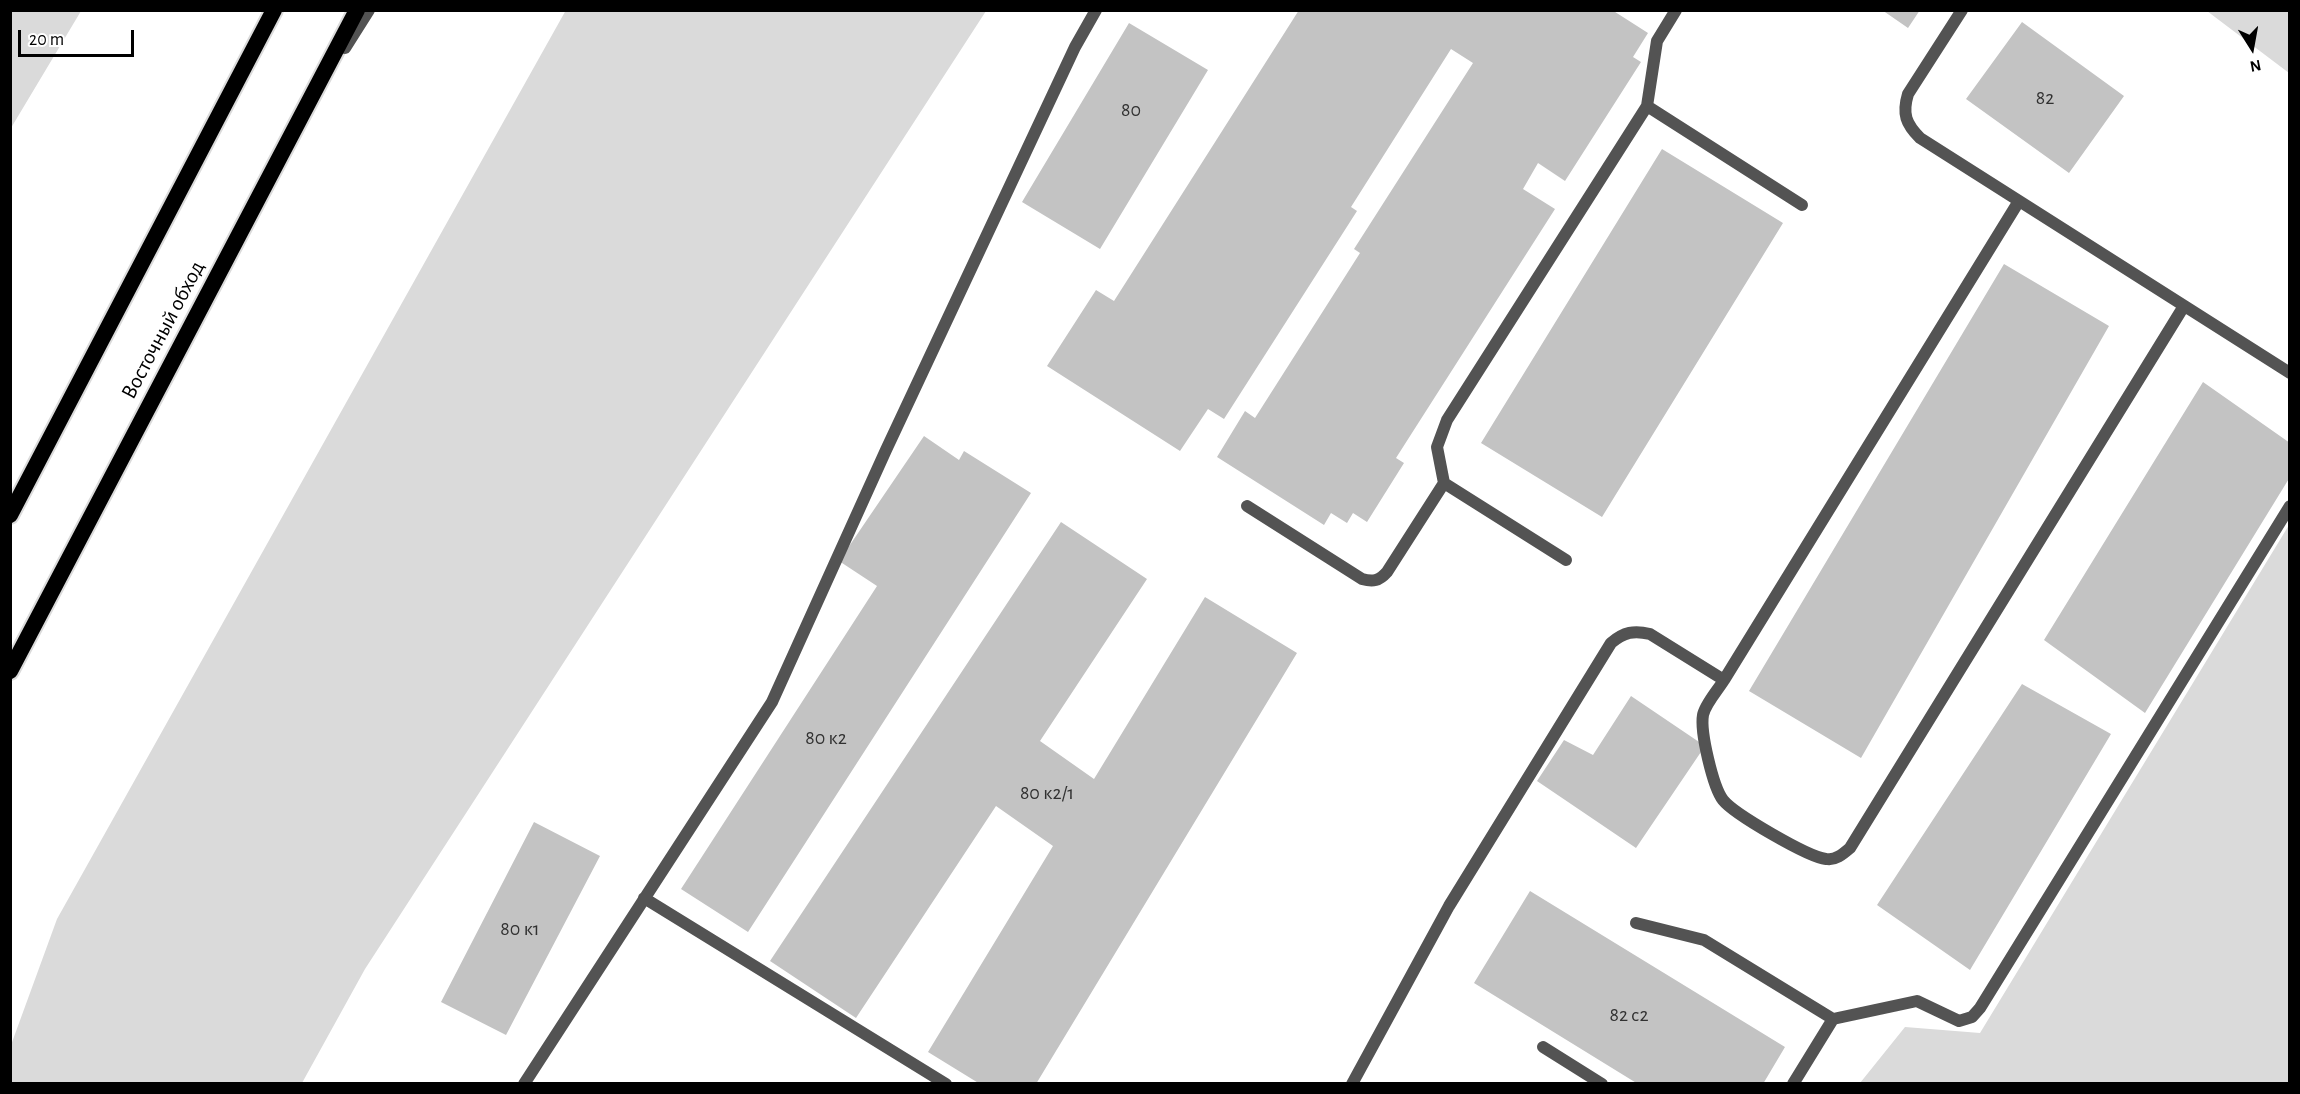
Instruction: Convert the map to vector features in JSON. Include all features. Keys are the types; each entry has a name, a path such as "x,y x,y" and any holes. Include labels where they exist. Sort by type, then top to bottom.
{"highway":[{"path":"10,515 274,10"},
{"name":"Восточный обход","path":"10,671 357,10"}],"lane":[{"path":"299,119 369,10"},
{"path":"524,1083 772,702 886,450 1075,47 1096,10"},
{"path":"1247,506 1362,579 1372,582 1380,579 1387,572 1444,483 1437,447 1448,420 1647,106 1657,41 1676,10"},
{"path":"1962,10 1908,94 1904,108 1908,126 1920,138 2289,373"},
{"path":"1647,106 1802,205"},
{"path":"2019,201 1703,714 1705,740 1722,799 1809,855 1828,860 1850,848 2184,306"},
{"path":"1444,483 1566,560"},
{"path":"1636,923 1704,940 1833,1019 1917,1001 1959,1022 1972,1017 1980,1008 2289,506"},
{"path":"1352,1083 1449,906 1611,643 1622,634 1637,631 1650,634 1724,680"},
{"path":"644,898 946,1083"},
{"path":"1793,1083 1833,1019"},
{"path":"1543,1047 1602,1083"}],"shaded area":[{"path":"566,10 986,11 365,969 302,1083 11,1083 11,1045 57,919"},
{"path":"10,11 81,11 11,128"},
{"path":"2207,11 2289,11 2289,73"},
{"path":"2289,525 2289,1083 1860,1083 1905,1027 1980,1033"}],"building":[{"path":"1299,10 1612,10 1648,33 1633,57 1641,62 1565,181 1538,163 1523,189 1555,209 1396,458 1404,463 1367,522 1353,513 1347,523 1331,513 1324,525 1217,457 1245,411 1255,418 1360,253 1354,249 1473,63 1451,49 1351,207 1357,211 1224,419 1208,409 1180,451 1047,366 1096,290 1114,301"},
{"path":"1882,10 1920,10 1908,28"},
{"path":"2022,22 2124,96 2069,173 1966,99"},
{"path":"1129,23 1208,70 1100,249 1022,202"},
{"path":"1662,149 1783,223 1602,517 1481,443"},
{"path":"2004,264 2109,326 1861,758 1749,691"},
{"path":"2203,382 2290,443 2290,477 2145,713 2044,640"},
{"path":"924,436 959,460 964,451 1031,493 748,932 681,889 877,586 839,561"},
{"path":"1061,522 1147,579 1040,741 1094,779 1205,597 1297,653 1036,1084 980,1084 928,1052 1053,846 996,806 856,1018 770,961"},
{"path":"2022,684 2111,734 1970,970 1877,905"},
{"path":"1631,696 1705,746 1636,848 1537,781 1564,740 1593,755"},
{"path":"534,822 600,856 506,1035 441,1002"},
{"path":"1530,891 1785,1047 1763,1084 1638,1084 1474,983"}]}
